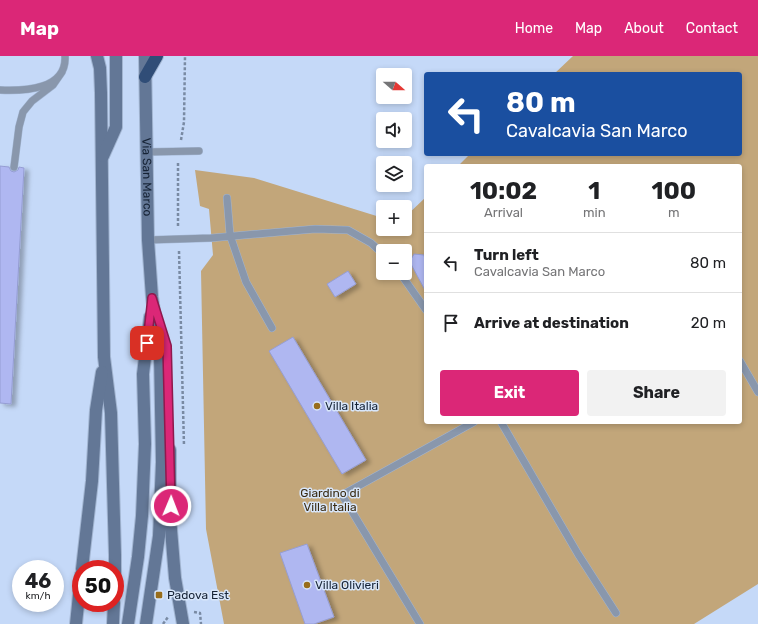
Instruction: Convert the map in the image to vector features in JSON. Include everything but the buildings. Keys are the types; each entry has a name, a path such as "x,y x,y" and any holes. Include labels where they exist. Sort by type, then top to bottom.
{"highway":[{"path":"145,76 158,56"}],"main road":[{"path":"97,56 100,68 101,93 104,357 110,413 115,560"},
{"path":"101,162 116,127 116,56"},
{"name":"Via San Marco","path":"145,56 148,240 152,298"},
{"path":"128,624 138,557 142,516 145,444 143,374 152,298"},
{"path":"146,624 159,536 162,462 160,355 152,298"},
{"path":"152,298 167,346 171,482 170,517 175,578 183,624"},
{"path":"83,560 92,481 96,410 104,357"},
{"path":"76,624 77,612"},
{"path":"113,624 114,612"}],"lane":[{"path":"14,167 19,127 23,112 32,101 54,85 62,72 65,56"},
{"path":"0,90 19,91 41,87 52,82 62,72"},
{"path":"146,152 199,152"},
{"path":"227,198 230,235 246,282 272,328"},
{"path":"148,240 178,240 315,228 348,230 371,243 376,248"},
{"path":"405,280 424,307"},
{"path":"742,364 758,392"},
{"path":"420,624 342,495 466,424"},
{"path":"503,424 578,554 616,613"}],"path":[{"path":"184,450 177,168 184,122 185,56"},
{"path":"193,606 194,612 200,612 201,624"}],"green space":[{"name":"Giardino di Villa Italia","path":"573,56 758,56 758,584 694,624 224,624 206,529 201,271 213,255 209,209 200,206 195,170 254,178 376,216 376,236 412,236 412,210 424,199 424,424 742,424 742,164 460,164 468,156 742,156 742,72 556,72"}],"place":[{"name":"Villa Italia","path":"317,406"},
{"name":"Villa Olivieri","path":"307,585"},
{"name":"Padova Est","path":"159,595"}],"route":[{"path":"147,343 152,298 167,346 171,506"}]}
